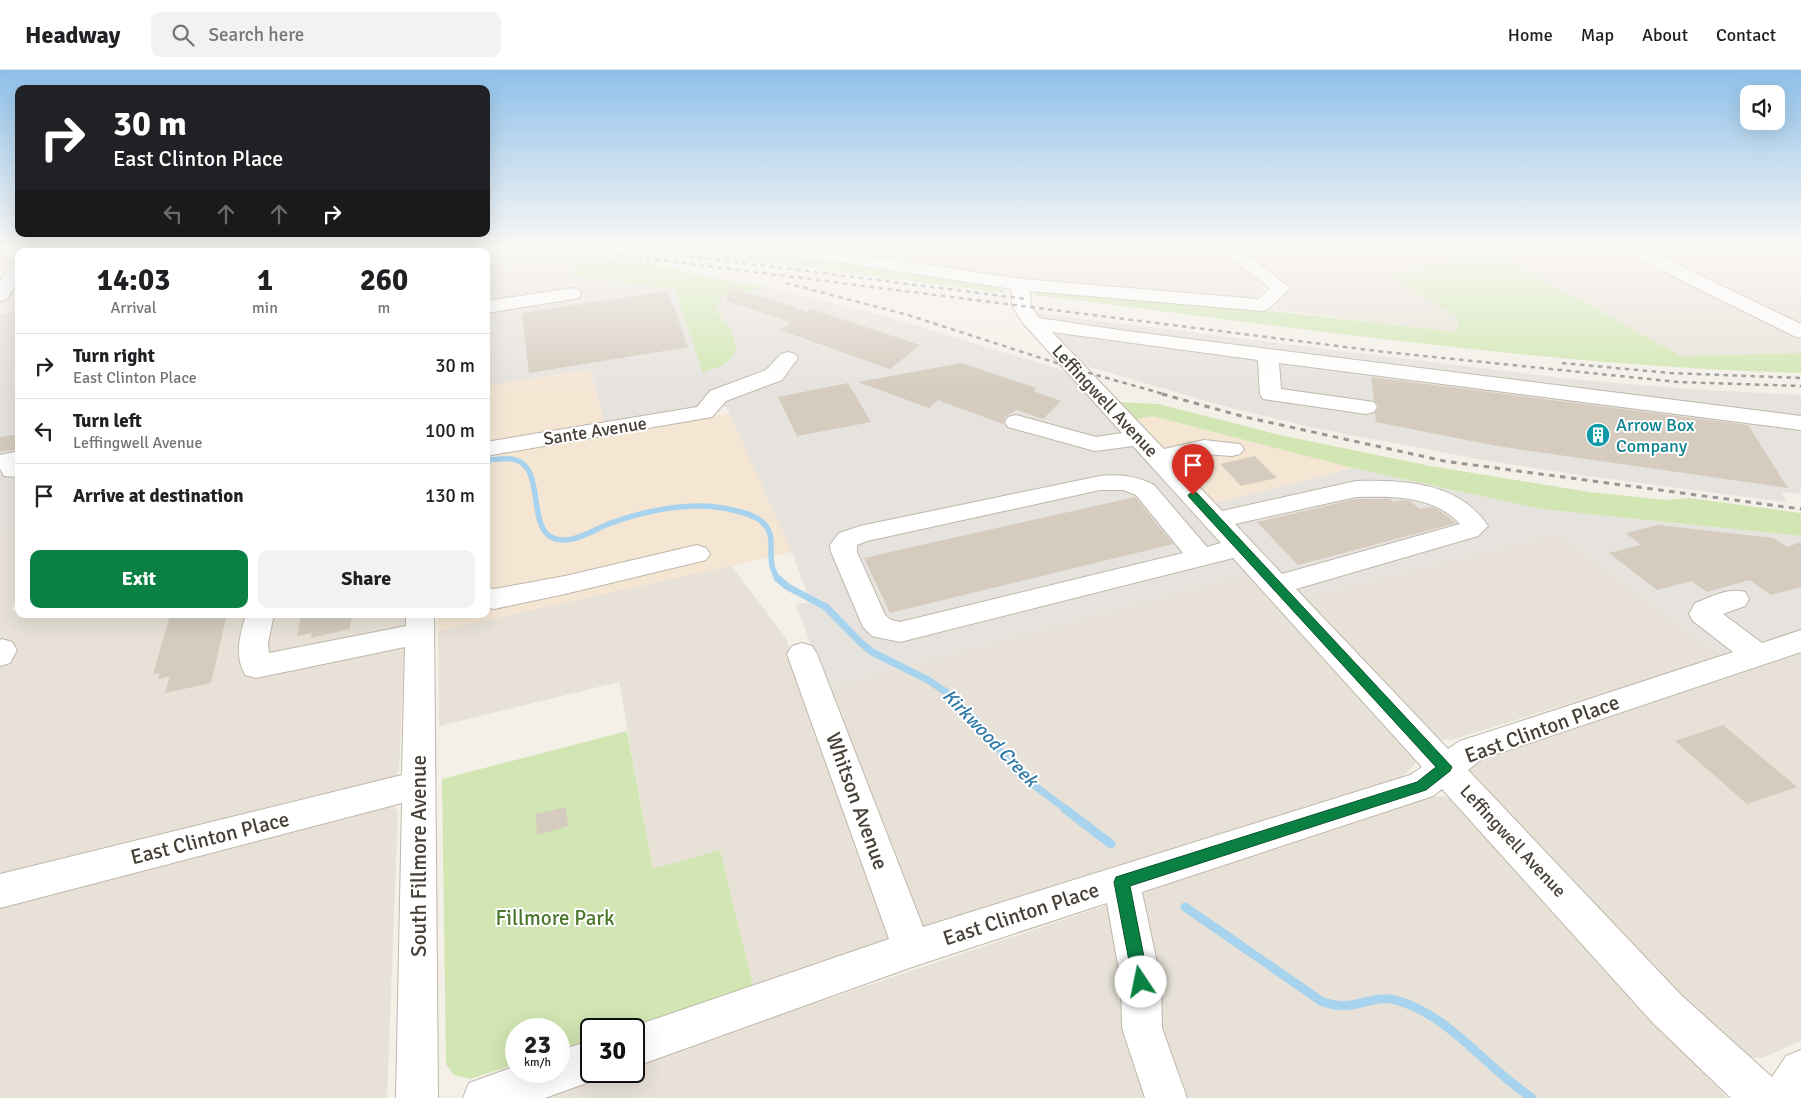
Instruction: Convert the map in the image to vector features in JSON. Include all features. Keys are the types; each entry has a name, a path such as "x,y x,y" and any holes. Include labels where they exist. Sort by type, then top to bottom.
{"street":[{"path":"490,306 566,295"},
{"name":"Leffingwell Avenue","path":"1020,295 1020,305 1033,323 1667,1009 1763,1098"},
{"path":"1142,295 1262,305 1273,295"},
{"path":"1726,295 1801,332"},
{"path":"0,308 15,306"},
{"path":"1033,323 1801,423"},
{"path":"1268,354 1271,394 1366,407"},
{"name":"Sante Avenue","path":"490,448 704,412 718,396 774,375 788,358"},
{"path":"1016,422 1095,444 1149,448 1204,447 1232,449"},
{"path":"0,462 14,460 13,471 15,471"},
{"path":"1201,557 1145,490 1133,483 1118,482 1100,483 860,534 848,539 843,545 844,552 873,620 882,629 900,632 1201,557 1241,547"},
{"path":"1216,520 1356,489 1372,488 1438,497 1452,503 1470,518 1476,526 1469,530 1276,585"},
{"path":"490,598 494,599 564,585 696,554"},
{"path":"1735,599 1705,610 1702,614 1757,655"},
{"path":"259,618 253,643 256,667 420,624"},
{"name":"South Fillmore Avenue","path":"417,1098 420,624"},
{"name":"East Clinton Place","path":"645,1042 912,949 1422,786 1445,767 1471,750 1801,641"},
{"name":"Whitson Avenue","path":"802,654 912,949"},
{"name":"East Clinton Place","path":"0,891 419,786"},
{"path":"1122,882 1141,982 1142,1028 1166,1098"},
{"path":"484,1098 580,1065"},
{"path":"1783,1098 1801,1071"}],"shaded area":[{"path":"490,295 682,295 731,328 716,310 721,298 731,295 797,295 895,319 1069,372 1253,572 827,687 796,605 810,601 792,552 726,406 605,424 590,369 490,385"},
{"path":"1195,295 1256,295 1243,299"},
{"path":"1283,295 1422,295 1458,318 1457,332 1275,310"},
{"path":"1571,295 1718,295 1801,336 1801,353 1681,356"},
{"path":"1733,295 1801,295 1801,328"},
{"path":"15,311 15,529 0,532 0,315"},
{"path":"1035,313 1570,379 1689,389 1801,395 1801,494 1782,492 1786,502 1586,476 1483,460 1310,427 1227,407 1087,366 1078,362 1035,318"},
{"path":"590,369 605,424 490,442 490,385"},
{"path":"731,413 792,552 438,631 438,618 490,618 490,453"},
{"path":"1152,416 1353,468 1210,504 1132,420"},
{"path":"1353,468 1541,509 1801,536 1801,661 1772,641 1722,656 1558,533 1299,598 1210,504"},
{"path":"15,529 15,602 11,611 15,610 15,618 406,618 399,771 393,779 0,882 0,532"},
{"path":"1558,533 1722,656 1451,740 1435,739 1299,598"},
{"path":"731,565 786,638 805,693 1253,572 1413,754 1416,762 1401,777 753,986 720,850 653,870 619,682 439,726 438,631"},
{"path":"1787,651 1801,661 1801,1041 1762,1058 1745,1057 1725,1049 1465,769 1469,761"},
{"path":"1432,796 1445,797 1459,803 1713,1079 1727,1098 534,1098 580,1082 645,1083 645,1060"},
{"path":"383,805 393,806 398,811 387,1098 0,1098 0,904"}],"green space":[{"path":"677,295 731,295 721,298 716,311 731,328 737,350 727,363 703,373"},
{"path":"1034,295 1107,295 1457,332 1458,318 1421,295 1571,295 1681,356 1801,353 1801,373 1705,369 1513,353 1417,343"},
{"path":"1115,402 1159,404 1280,435 1430,466 1589,492 1666,500 1689,498 1801,513 1801,536 1541,509 1353,468 1152,416 1132,420"},
{"name":"Fillmore Park","path":"627,731 653,869 720,850 753,986 645,1021 645,1018 580,1018 580,1043 570,1046 570,1018 505,1018 505,1068 470,1079 454,1075 446,1064 442,779"}],"building":[{"path":"642,295 669,295 688,347 529,373 522,313"},
{"path":"728,295 756,295 808,312 812,309 920,345 890,369 780,330 791,322 726,301"},
{"path":"962,363 1036,388 1033,391 1061,401 1043,419 1017,410 1006,416 1003,424 938,400 929,408 858,382"},
{"name":"Arrow Box Company","path":"1371,377 1748,425 1788,488 1497,446 1376,422 1375,413 1379,406 1374,400"},
{"path":"848,383 871,422 797,436 778,397"},
{"path":"15,435 15,450 0,452 0,437"},
{"path":"1255,456 1277,478 1241,486 1220,464"},
{"path":"1135,497 1173,544 890,613 864,558"},
{"path":"1356,499 1390,499 1393,502 1410,501 1420,509 1430,507 1437,509 1456,523 1298,565 1257,522"},
{"path":"1658,525 1773,538 1787,547 1801,542 1801,587 1771,595 1750,580 1707,592 1691,581 1657,590 1609,553 1641,545 1626,533"},
{"path":"169,618 226,618 211,683 165,693 170,676 158,679 160,673 153,674"},
{"path":"300,618 351,618 350,629 311,638 312,633 297,636"},
{"path":"1723,725 1797,787 1747,804 1675,741"},
{"path":"566,807 568,826 537,835 536,814"}],"waterway":[{"name":"Kirkwood Creek","path":"490,460 512,459 525,465 534,486 540,522 545,532 553,538 560,540 575,538 611,523 657,510 689,506 721,508 750,515 759,519 767,527 771,541 772,565 779,579"},
{"name":"Kirkwood Creek","path":"777,578 788,587 826,607 872,652 928,680 949,694 976,720 1018,773 1067,810"},
{"name":"Kirkwood Creek","path":"1065,809 1111,844"},
{"name":"Kirkwood Creek","path":"1185,907 1321,1001 1343,1006 1379,999 1389,999 1418,1009 1453,1031 1499,1073 1532,1098"}],"railway":[{"path":"832,295 908,315 1075,369 1167,395"},
{"path":"935,295 1385,352 1678,382 1801,386"},
{"path":"994,295 1026,299"},
{"path":"1562,363 1670,373 1801,378"},
{"path":"1162,394 1245,417 1444,461 1801,509"}],"place":[{"name":"Arrow Box Company","path":"1598,435"}],"route":[{"path":"1141,982 1122,882 1422,786 1445,767 1193,495"}]}
